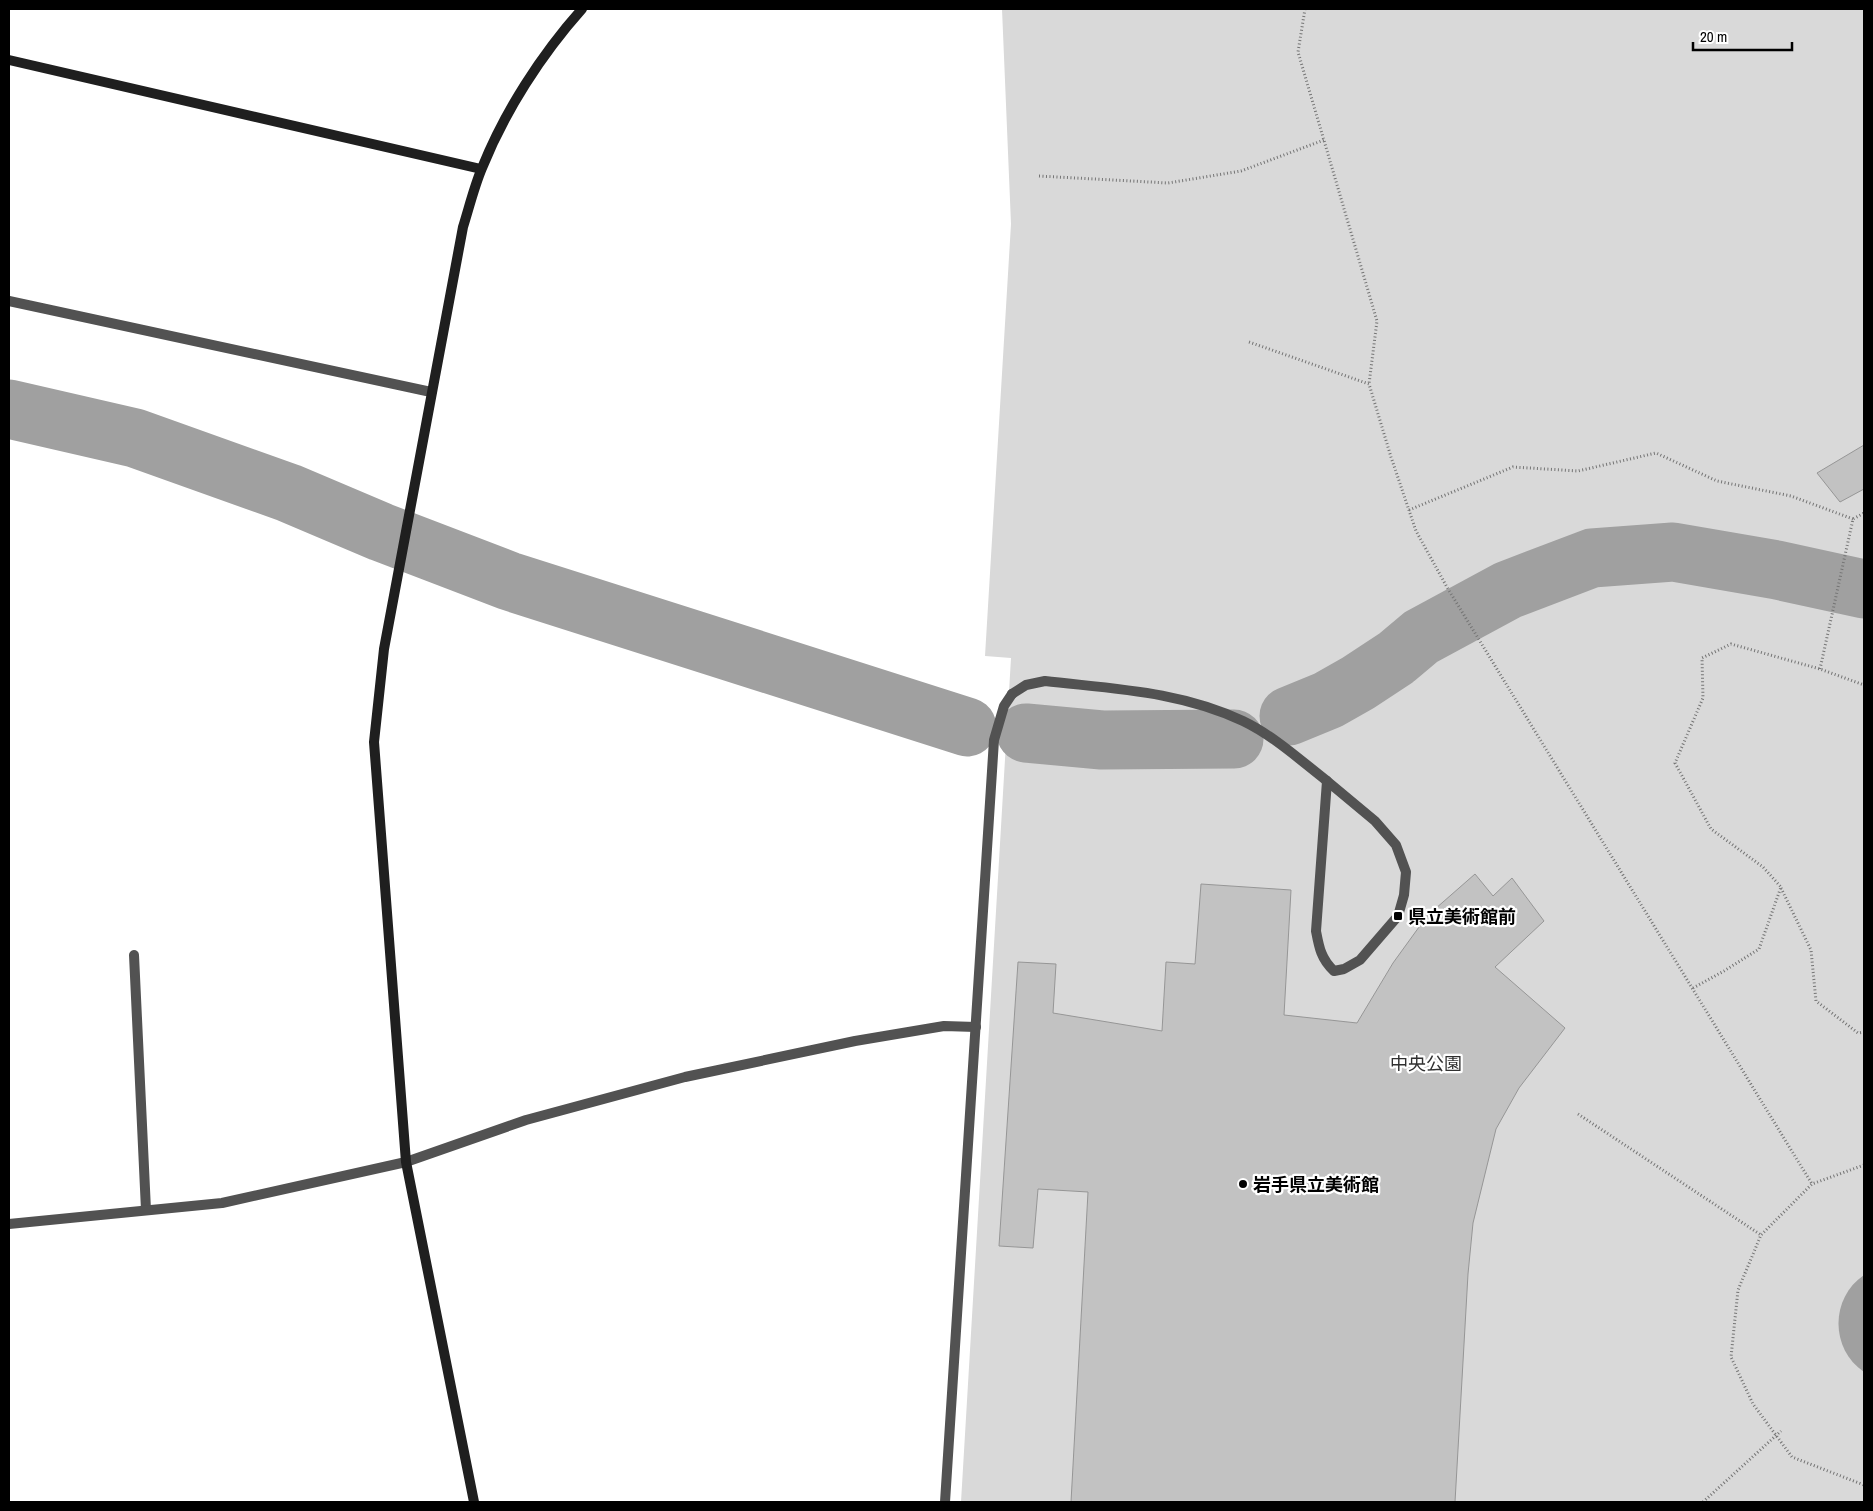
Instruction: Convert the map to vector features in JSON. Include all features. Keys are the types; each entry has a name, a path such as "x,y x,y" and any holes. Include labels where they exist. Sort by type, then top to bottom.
{"street":[{"path":"474,1502 406,1162 374,742 384,649 463,227 481,169 502,125 526,84 568,24 582,9"},
{"path":"9,60 481,169"},
{"path":"9,301 431,392"},
{"path":"945,1502 994,740 1004,706 1012,694 1026,685 1045,681 1164,694 1202,704 1244,722 1279,742 1327,781 1375,821 1396,846 1406,872 1404,895 1398,916 1360,960 1344,969 1334,971 1326,964 1320,952 1316,930 1327,781"},
{"path":"134,955 146,1210"},
{"path":"9,1224 222,1203 406,1162 526,1120 685,1077 855,1041 944,1026 976,1026"}],"path":[{"path":"1305,9 1298,52 1377,322 1369,384 1416,531 1474,633 1812,1184"},
{"path":"1039,176 1168,183 1240,171 1324,140"},
{"path":"1249,342 1369,384"},
{"path":"1409,510 1513,466 1578,471 1656,453 1717,481 1791,496 1854,519"},
{"path":"1820,669 1854,519 1864,513"},
{"path":"1864,686 1820,669 1731,644 1702,658 1704,698 1675,763 1712,829 1763,867 1781,888 1811,950 1816,1001 1858,1033 1864,1032"},
{"path":"1693,988 1724,972 1759,949 1781,888"},
{"path":"1578,1114 1761,1235"},
{"path":"1864,1165 1812,1184 1761,1235 1738,1290 1731,1357 1753,1404 1792,1457 1864,1485"},
{"path":"1703,1502 1781,1431"}],"green space":[{"name":"中央公園","path":"1002,9 1864,9 1864,1502 961,1502 1011,658 985,656 1011,224"}],"shaded area":[{"path":"1864,1275 1864,1372 1853,1362 1845,1350 1840,1337 1839,1324 1840,1310 1845,1297 1853,1285"}],"building":[{"path":"1864,445 1864,489 1840,502 1817,473"},
{"name":"岩手県立美術館","path":"1475,874 1493,896 1512,878 1544,921 1495,967 1565,1028 1519,1088 1496,1129 1473,1223 1468,1274 1455,1502 1071,1502 1088,1192 1038,1189 1033,1248 999,1246 1018,962 1056,964 1053,1013 1162,1031 1166,962 1195,964 1201,884 1291,890 1284,1015 1357,1023 1393,963 1427,916"}],"waterway":[{"path":"9,409 135,438 289,493 381,532 509,581 967,727"},
{"path":"1289,716 1328,700 1358,683 1396,658 1421,637 1508,590 1592,558 1673,552 1777,570 1864,589"},
{"path":"1026,733 1102,740 1234,739"}],"place":[{"name":"県立美術館前","path":"1398,916"},
{"name":"岩手県立美術館","path":"1243,1184"}]}
